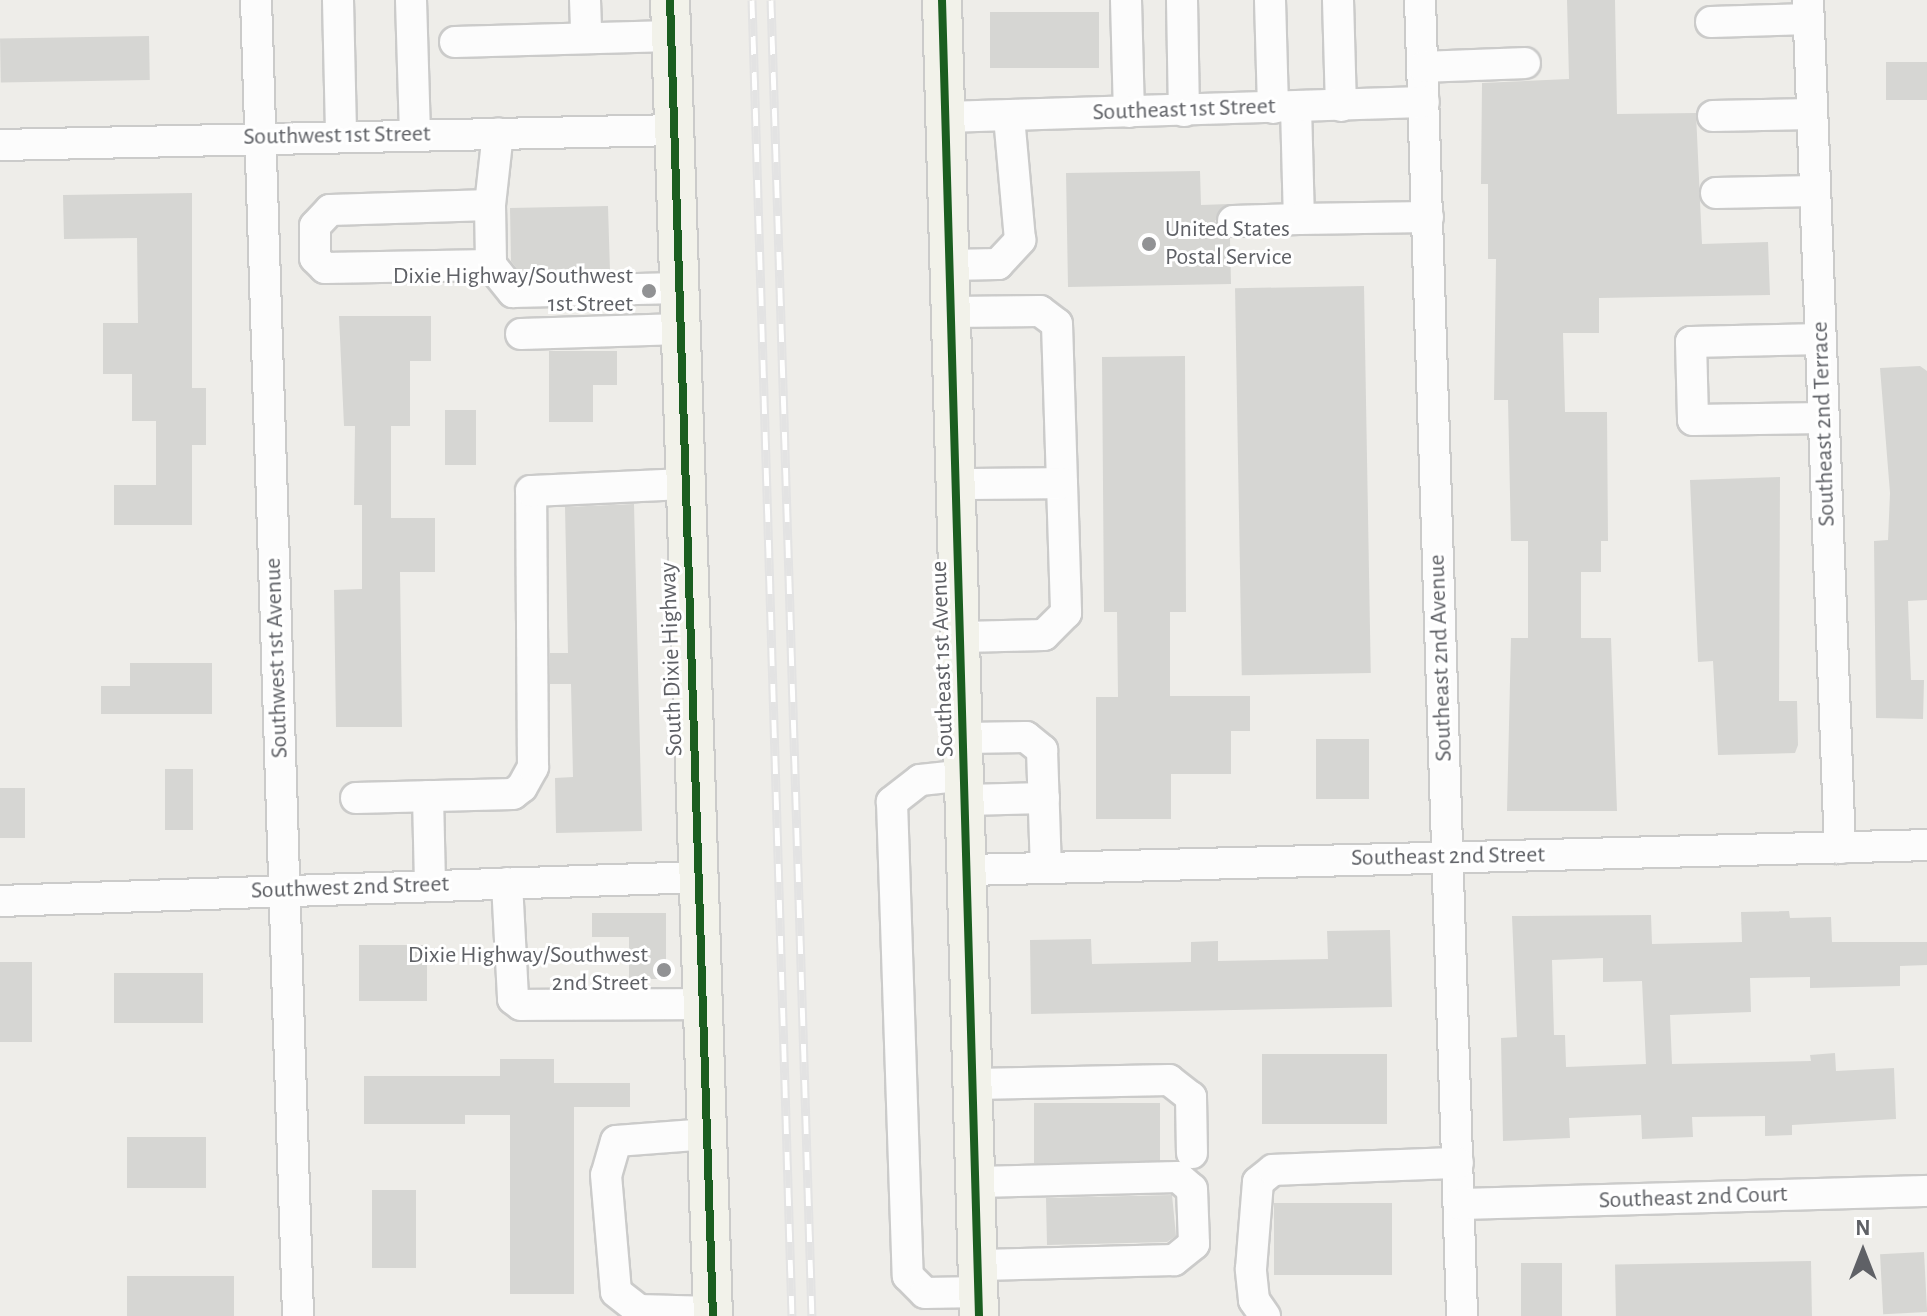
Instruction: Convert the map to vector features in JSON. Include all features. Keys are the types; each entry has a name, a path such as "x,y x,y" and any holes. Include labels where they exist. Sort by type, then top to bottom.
{"main road":[{"name":"Southeast 1st Avenue","path":"942,0 981,1291"},
{"name":"South Dixie Highway","path":"670,18 713,1314"}],"street":[{"name":"Southwest 1st Avenue","path":"256,0 298,1316"},
{"path":"338,0 341,136"},
{"path":"411,0 415,134"},
{"path":"585,0 586,38"},
{"path":"1126,0 1129,112"},
{"path":"1182,0 1184,111"},
{"path":"1270,0 1299,219"},
{"path":"1338,0 1341,106"},
{"name":"Southeast 2nd Avenue","path":"1420,0 1462,1316"},
{"path":"1711,22 1808,10"},
{"name":"Southeast 2nd Terrace","path":"1808,10 1840,848"},
{"path":"455,42 586,38 670,18"},
{"path":"1423,67 1525,63"},
{"name":"Southeast 1st Street","path":"945,117 1424,102"},
{"path":"1713,116 1812,114"},
{"path":"950,265 998,264 1020,240 1009,116"},
{"name":"Southwest 1st Street","path":"0,145 674,130"},
{"path":"498,133 490,205 491,265 513,292 679,288"},
{"path":"1716,193 1815,191"},
{"path":"490,205 330,210 315,237 315,258 325,268 491,265"},
{"path":"1233,221 1428,217"},
{"path":"952,312 1040,311 1057,324 1066,613 1058,628 1044,635 963,637"},
{"path":"521,334 681,329"},
{"path":"1821,339 1691,342 1693,420 1824,418"},
{"path":"957,484 1062,483"},
{"path":"356,798 513,794 533,767 531,491 686,484"},
{"path":"965,738 1035,741 1044,798 1046,868"},
{"path":"978,1182 1178,1177 1192,1189 1194,1244 1174,1260 981,1291 925,1293 908,1276 892,802 920,780 1044,798"},
{"path":"428,796 430,886"},
{"name":"Southeast 2nd Street","path":"969,870 1927,845"},
{"name":"Southwest 2nd Street","path":"0,901 700,877"},
{"path":"507,883 513,999 521,1005 705,1004"},
{"path":"975,1084 1169,1080 1191,1097 1192,1153"},
{"path":"708,1134 616,1141 606,1175 616,1292 639,1310 713,1314"},
{"path":"1265,1316 1254,1300 1251,1269 1258,1182 1273,1170 1458,1163"},
{"name":"Southeast 2nd Court","path":"1459,1204 1927,1191"}],"building":[{"path":"1567,0 1615,0 1617,114 1696,113 1702,244 1768,242 1770,295 1599,298 1599,333 1563,333 1565,412 1607,412 1608,541 1601,541 1601,572 1581,572 1581,638 1611,638 1617,811 1507,811 1511,638 1528,638 1528,541 1511,541 1508,400 1494,400 1496,259 1488,259 1488,184 1481,184 1482,83 1569,79"},
{"path":"990,12 1099,12 1099,68 990,68"},
{"path":"149,36 150,80 1,83 0,39"},
{"path":"1886,62 1927,62 1927,100 1886,100"},
{"name":"United States Postal Service","path":"1200,171 1201,205 1229,204 1215,221 1230,238 1231,284 1068,287 1066,173"},
{"path":"192,193 192,388 206,388 206,445 192,445 192,525 114,525 114,485 156,485 156,421 132,421 132,374 103,374 103,323 138,323 137,238 64,239 63,195"},
{"path":"608,206 610,272 521,274 511,261 510,208"},
{"path":"1364,286 1371,673 1242,675 1235,288"},
{"path":"339,316 431,316 431,361 410,361 410,426 391,426 391,518 435,518 435,572 400,572 402,727 336,727 334,590 362,589 362,505 354,505 355,426 344,426"},
{"path":"549,351 617,351 617,385 593,385 593,422 549,422"},
{"path":"1185,356 1186,612 1170,612 1170,696 1250,696 1250,731 1231,731 1231,774 1171,774 1171,819 1096,819 1096,697 1118,697 1117,612 1104,612 1102,357"},
{"path":"1920,366 1927,371 1927,600 1908,601 1911,680 1924,680 1923,719 1876,718 1874,541 1888,540 1890,493 1880,368"},
{"path":"445,410 476,410 476,465 445,465"},
{"path":"1780,477 1779,701 1797,701 1798,745 1795,753 1718,755 1713,661 1698,662 1690,480"},
{"path":"634,504 642,831 556,833 555,778 573,777 571,684 550,684 550,653 568,653 565,507"},
{"path":"130,663 212,663 212,714 101,714 101,686 130,686"},
{"path":"1316,739 1369,739 1369,799 1316,799"},
{"path":"165,769 193,769 193,830 165,830"},
{"path":"0,788 25,788 25,838 0,838"},
{"path":"1789,911 1790,918 1831,917 1832,942 1927,942 1927,965 1900,966 1900,986 1810,988 1810,977 1750,978 1751,1012 1670,1015 1672,1064 1811,1061 1810,1055 1835,1053 1836,1071 1894,1068 1896,1119 1792,1125 1792,1135 1765,1136 1765,1116 1692,1117 1693,1137 1642,1139 1641,1115 1569,1118 1570,1138 1503,1141 1501,1038 1517,1037 1512,916 1651,915 1652,944 1742,942 1741,912","holes":["1603,958 1603,982 1642,981 1646,1064 1566,1067 1565,1035 1554,1035 1552,960"]},
{"path":"592,913 666,913 666,979 629,979 629,937 592,937"},
{"path":"1390,930 1392,1007 1031,1014 1030,940 1091,939 1092,964 1191,962 1191,942 1218,941 1218,961 1328,959 1327,931"},
{"path":"359,945 427,945 427,1001 359,1001"},
{"path":"0,962 32,962 32,1042 0,1042"},
{"path":"114,973 203,973 203,1023 114,1023"},
{"path":"1262,1054 1387,1054 1387,1124 1262,1124"},
{"path":"500,1059 554,1059 554,1083 630,1083 630,1107 574,1107 574,1294 510,1294 510,1115 465,1115 465,1124 364,1124 364,1076 500,1076"},
{"path":"1034,1103 1160,1103 1160,1163 1034,1163"},
{"path":"127,1137 206,1137 206,1188 127,1188"},
{"path":"372,1190 416,1190 416,1268 372,1268"},
{"path":"1172,1195 1176,1236 1167,1242 1047,1245 1046,1198"},
{"path":"1274,1203 1392,1203 1392,1275 1274,1275"},
{"path":"1924,1252 1927,1312 1883,1314 1880,1254"},
{"path":"1811,1261 1812,1316 1616,1316 1615,1264"},
{"path":"1521,1263 1562,1263 1562,1316 1521,1316"},
{"path":"127,1276 234,1276 234,1316 127,1316"}],"railway":[{"path":"752,0 792,1316"},
{"path":"771,0 812,1316"}],"cycle path":[{"path":"670,0 713,1316"},
{"path":"942,0 979,1316"}],"place":[{"name":"United States Postal Service","path":"1149,244"},
{"name":"Dixie Highway/Southwest 1st Street","path":"649,291"},
{"name":"Dixie Highway/Southwest 2nd Street","path":"664,970"}]}
